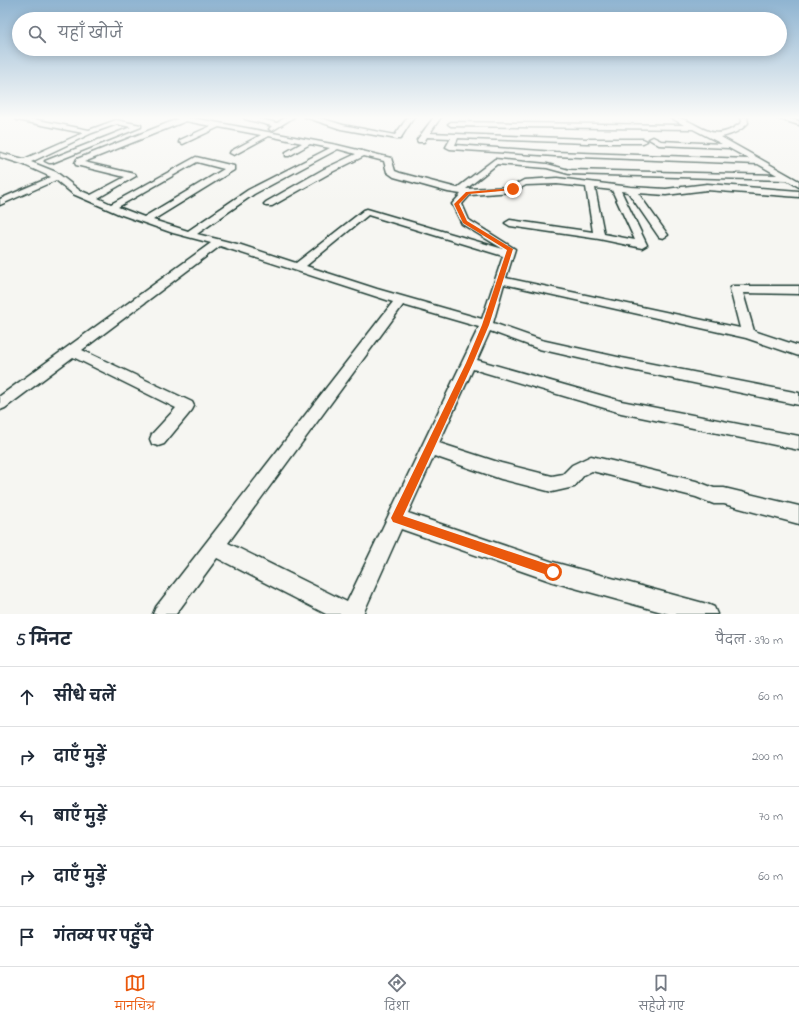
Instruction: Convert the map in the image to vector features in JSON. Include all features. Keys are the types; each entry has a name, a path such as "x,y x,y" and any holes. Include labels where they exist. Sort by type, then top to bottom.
{"street":[{"path":"25,162 60,146"},
{"path":"49,161 88,146"},
{"path":"91,199 132,176 80,163 80,161 118,146"},
{"path":"234,153 246,146"},
{"path":"289,154 302,146"},
{"path":"329,146 388,160 391,172 397,175 463,192 513,189 524,183 557,181 590,186 666,192 707,187 799,194"},
{"path":"451,146 450,147 569,155 760,162"},
{"path":"565,146 569,155"},
{"path":"723,146 731,146 799,184"},
{"path":"190,234 251,192 337,147"},
{"path":"268,204 328,171 363,154"},
{"path":"0,155 25,162 53,174 76,192 112,207 190,234 400,300 486,325 539,344 622,363 799,399"},
{"path":"112,207 196,159 231,168 147,219"},
{"path":"352,614 486,325 510,249 465,222 457,204 463,192 495,161 547,166 569,172 789,178"},
{"path":"0,202 57,177"},
{"path":"590,186 599,236"},
{"path":"510,223 599,236 642,245 615,188"},
{"path":"631,190 663,235"},
{"path":"298,267 367,212 508,254"},
{"path":"0,404 219,242"},
{"path":"500,280 748,334 799,351"},
{"path":"748,334 736,290 799,290"},
{"path":"163,614 400,300"},
{"path":"72,351 187,406 158,439"},
{"path":"469,363 620,407 799,443"},
{"path":"429,447 501,471 552,484 568,481 578,470 591,463 696,489 714,496 724,496 799,515"},
{"path":"396,518 553,572 707,614"},
{"path":"214,546 348,614"}],"route":[{"path":"513,189 467,193 457,204 465,222 510,249 486,325 396,518 553,572"}]}
